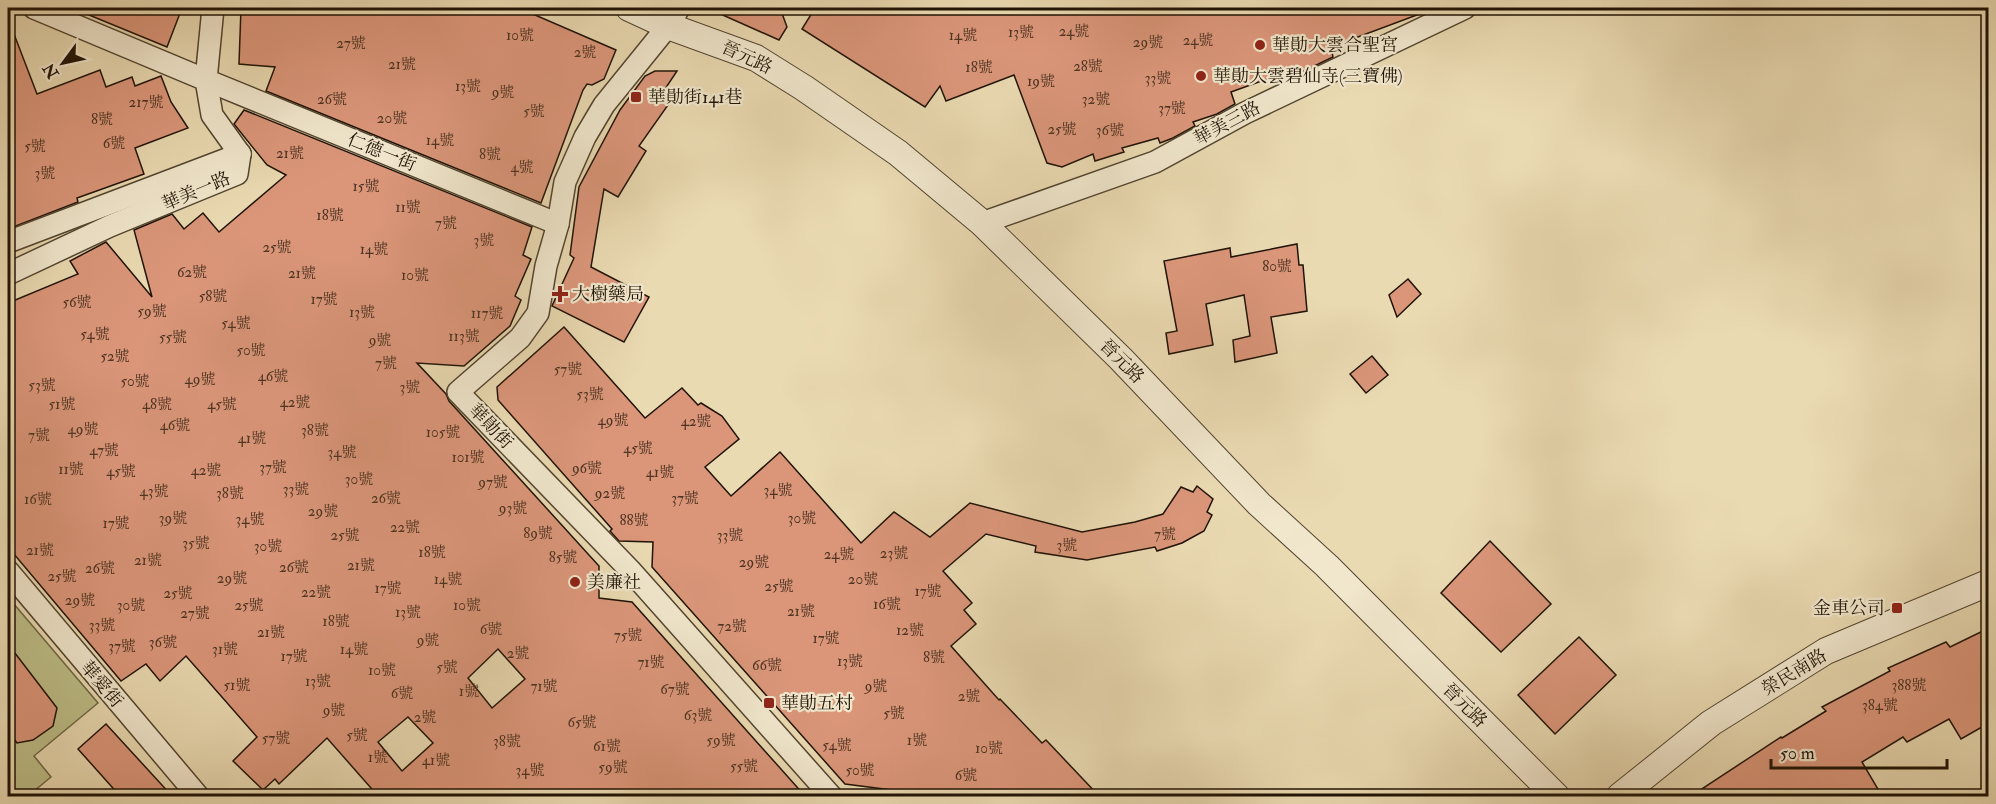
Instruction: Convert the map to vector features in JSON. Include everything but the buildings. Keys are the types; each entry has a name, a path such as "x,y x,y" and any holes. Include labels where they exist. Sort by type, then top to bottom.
{"street":[{"name":"仁德一街","path":"34,8 558,224"},
{"path":"213,8 206,80 212,115 240,154"},
{"name":"晉元路","path":"628,8 674,16 756,58 898,153 982,223 1121,359 1259,504 1328,566 1556,796"},
{"name":"華美三路","path":"982,223 1155,162 1245,113 1465,8"},
{"name":"華勛街","path":"674,16 604,105 585,137 565,182 538,313 520,338 458,392 630,570 831,796"},
{"name":"華美一路","path":"8,242 240,154 237,174 110,226 8,274"},
{"name":"華愛街","path":"8,571 198,796"},
{"name":"榮民南路","path":"1620,796 1711,723 1826,651 1989,583"}],"green space":[{"path":"8,597 98,703 34,756 51,777 28,796 8,796"}],"place":[{"name":"華勛大雲合聖宮","path":"1260,45"},
{"name":"華勛大雲碧仙寺(三寶佛)","path":"1201,76"},
{"name":"華勛街141巷","path":"636,97"},
{"name":"大樹藥局","path":"560,294"},
{"name":"美廉社","path":"575,582"},
{"name":"金車公司","path":"1897,608"},
{"name":"華勛五村","path":"769,703"}]}
